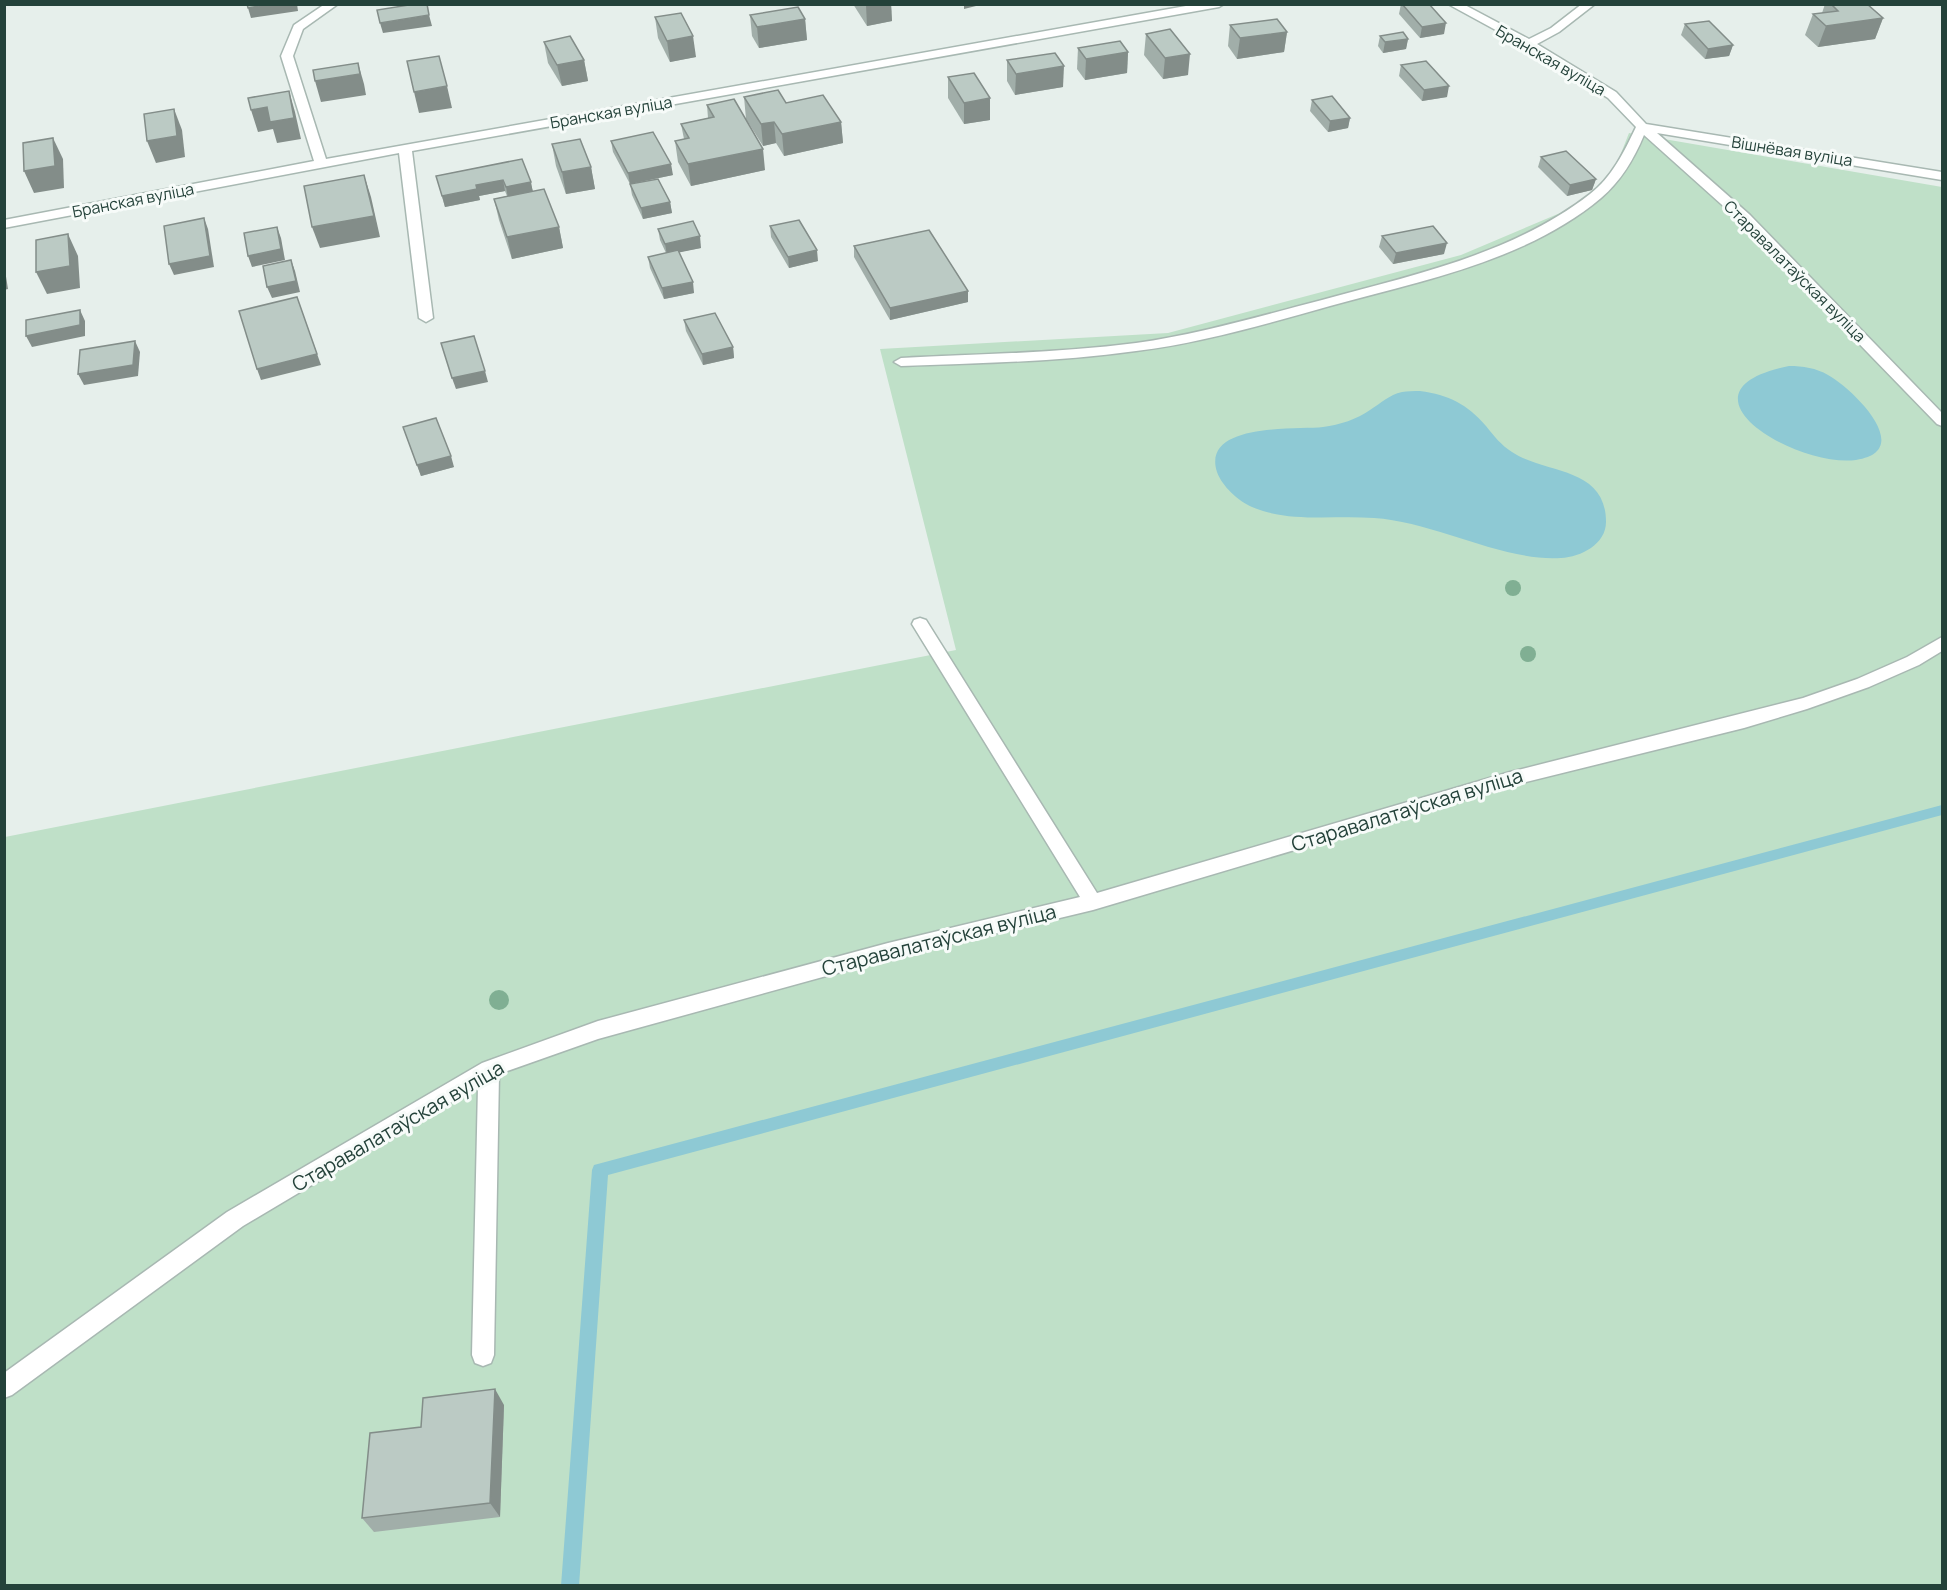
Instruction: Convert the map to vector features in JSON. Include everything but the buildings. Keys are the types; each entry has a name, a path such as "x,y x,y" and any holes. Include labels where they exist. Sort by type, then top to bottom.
{"street":[{"path":"321,164 287,56 298,27 333,4"},
{"name":"Бранская вуліца","path":"4,224 405,148 1219,4"},
{"name":"Бранская вуліца","path":"1453,4 1529,44 1612,95 1642,127"},
{"path":"1529,44 1555,30 1590,4"},
{"path":"901,362 1070,353 1136,347 1200,336 1394,284 1452,266 1534,233 1568,215 1595,196 1614,178 1630,154 1642,127"},
{"name":"Вішнёвая вуліца","path":"1642,127 1942,176"},
{"name":"Старавалатаўская вуліца","path":"1642,127 1692,168 1744,218 1942,421"},
{"path":"405,148 426,318"},
{"path":"921,624 1093,902"},
{"name":"Старавалатаўская вуліца","path":"4,1387 235,1220 489,1069 598,1030 888,951 1093,902 1510,779 1744,721 1807,703 1893,670 1942,643"},
{"path":"483,1354 489,1069"}],"green space":[{"path":"1629,133 1942,187 1942,1585 5,1586 5,837 956,650 880,349 1168,333 1461,255 1572,208 1606,180 1616,166"}],"water":[{"path":"1789,366 1809,368 1823,373 1851,392 1874,419 1880,433 1881,445 1873,454 1856,460 1831,459 1803,452 1776,440 1754,425 1740,409 1739,392 1754,378"},
{"path":"1420,391 1449,398 1464,406 1512,452 1585,481 1596,491 1603,504 1606,522 1602,537 1591,548 1576,555 1539,558 1516,554 1397,521 1359,517 1296,517 1266,512 1241,501 1219,477 1216,456 1223,444 1237,437 1274,429 1336,425 1360,416 1397,393"}],"waterway":[{"path":"570,1586 600,1170 1942,810"}]}
